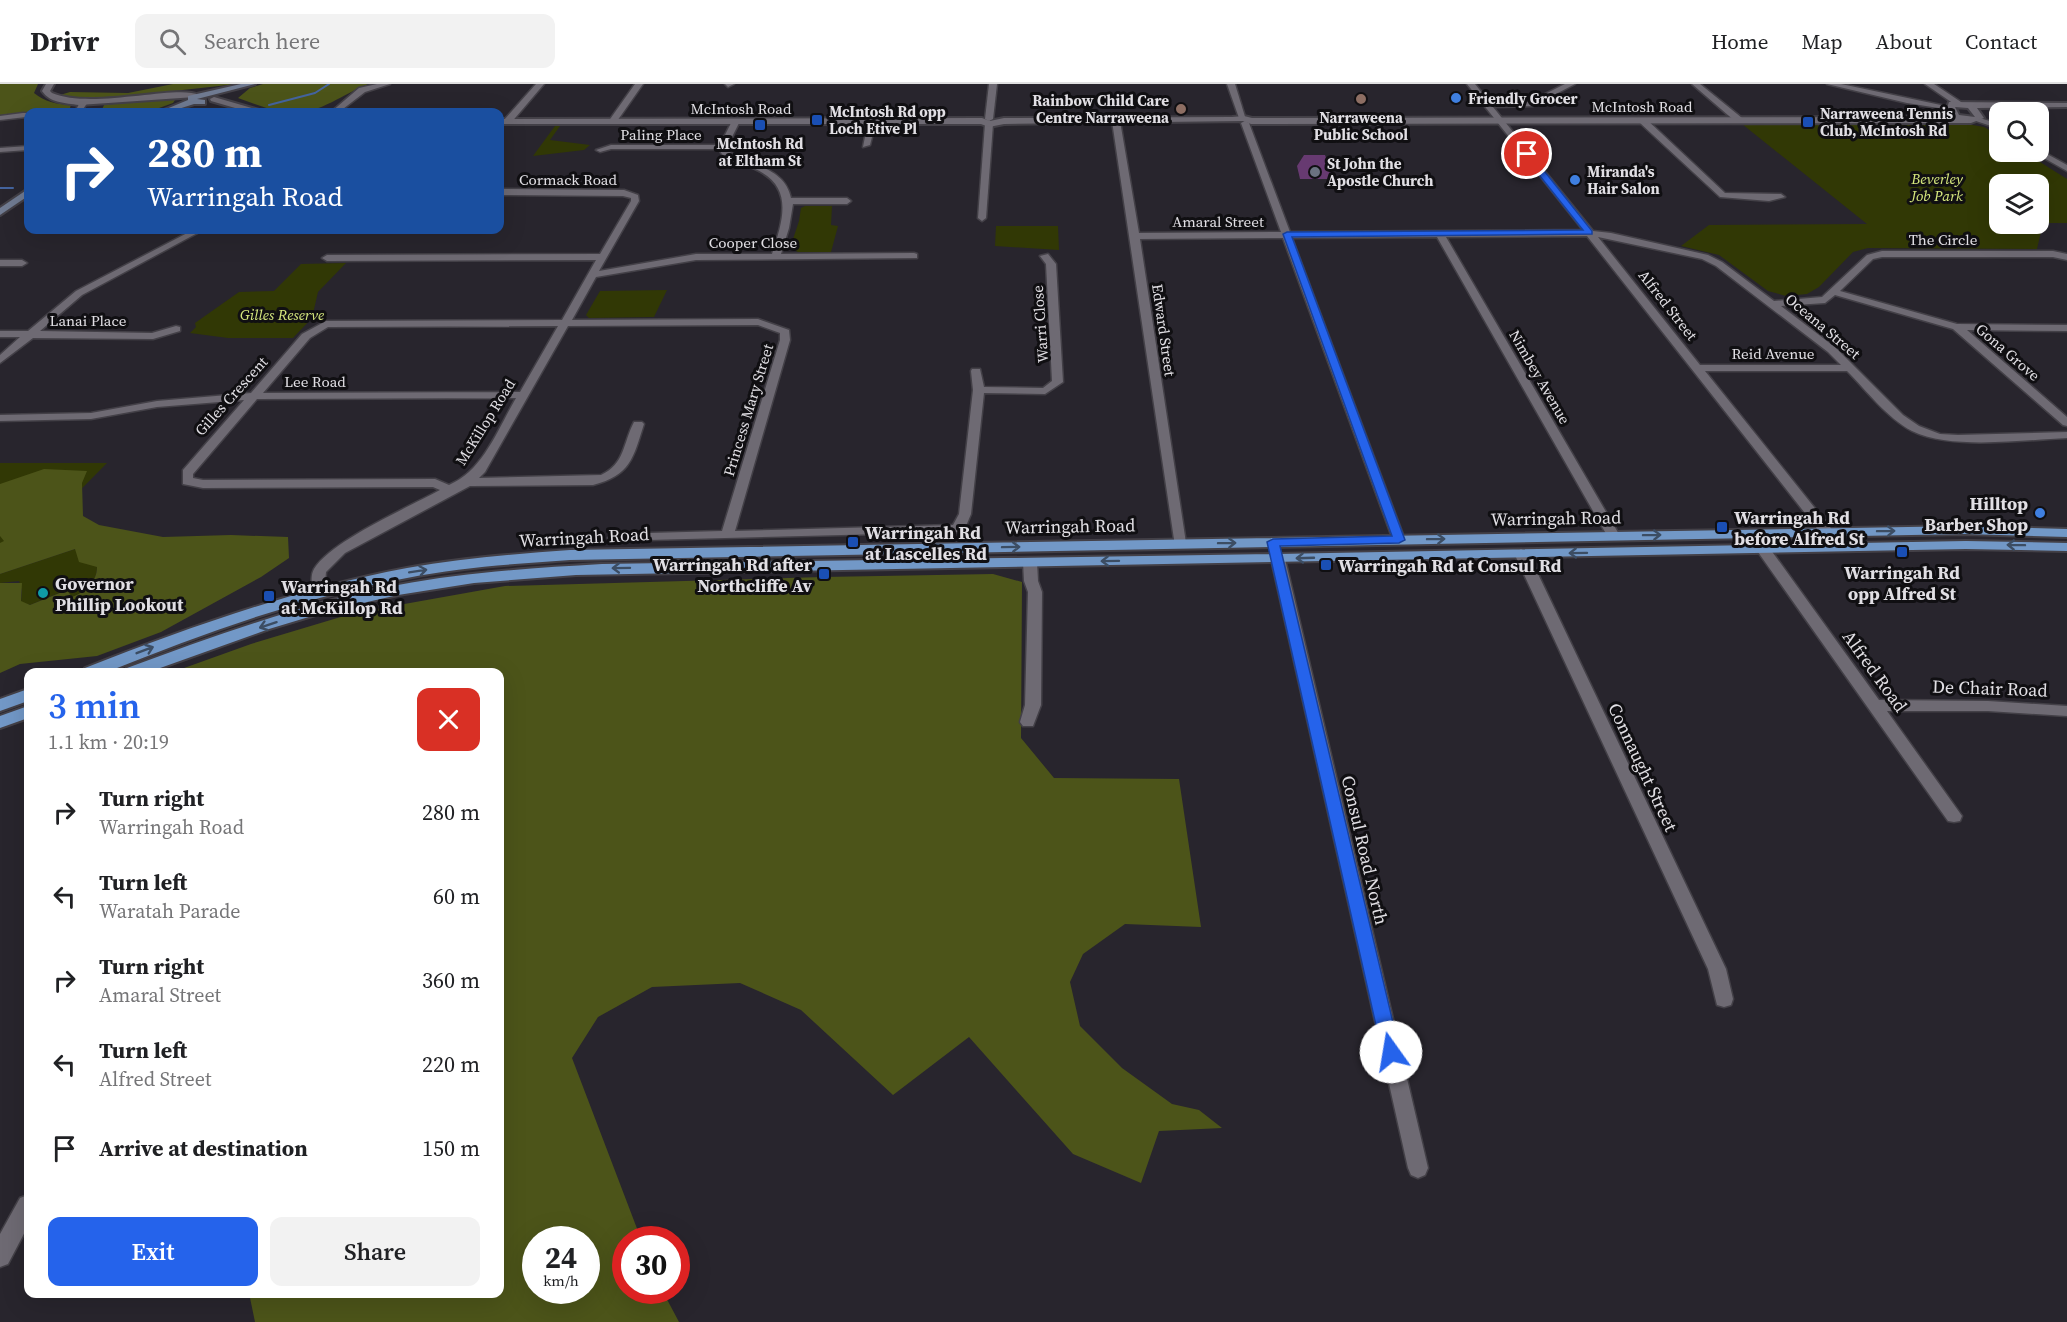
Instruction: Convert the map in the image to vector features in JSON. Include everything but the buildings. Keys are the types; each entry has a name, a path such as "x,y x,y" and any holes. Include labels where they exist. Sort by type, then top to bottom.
{"highway":[{"name":"Warringah Road","path":"101,668 212,625 322,600 501,575 602,568 1030,562 1275,550 1399,540 2006,530 2067,533"},
{"path":"1399,540 1406,555"},
{"name":"Warringah Road","path":"144,668 322,600 407,573 570,555 1180,543 1275,550 1406,555 2013,544 2067,548"},
{"path":"0,705 24,696"},
{"path":"0,722 24,713"}],"main road":[{"path":"172,108 194,98 216,96 251,84"},
{"path":"0,212 24,197"}],"street":[{"path":"50,84 46,91 53,98 84,102 171,94 194,98"},
{"path":"340,108 362,90 387,84"},
{"path":"504,121 540,84"},
{"path":"612,122 639,84"},
{"path":"982,218 993,84"},
{"path":"1231,84 1399,540"},
{"name":"Alfred Street","path":"1471,84 1839,547"},
{"path":"1488,105 1530,104 1571,84"},
{"path":"1696,84 1739,120"},
{"path":"1831,84 1907,101 1955,106 2067,105"},
{"path":"1929,84 1955,106"},
{"path":"216,96 246,108"},
{"path":"79,108 84,102"},
{"path":"1955,106 1954,115 1961,118"},
{"path":"1971,106 1976,110 1979,119 1989,123"},
{"path":"0,118 23,115"},
{"name":"McIntosh Road","path":"504,122 1979,119"},
{"path":"1642,120 1723,195 1781,197"},
{"path":"736,121 723,147 726,155 758,167 782,186 790,201 788,219 776,256"},
{"path":"866,145 872,121"},
{"name":"Edward Street","path":"1116,121 1136,236 1180,543"},
{"name":"Paling Place","path":"600,150 611,147 723,147"},
{"path":"0,150 24,148"},
{"path":"2049,158 2067,169"},
{"name":"Cormack Road","path":"504,192 624,193 635,196"},
{"name":"McKillop Road","path":"322,600 318,579 320,571 340,550 449,490 468,482 479,472 635,201 635,196"},
{"path":"790,201 847,201"},
{"name":"Amaral Street","path":"1136,236 1589,232"},
{"name":"Oceana Street","path":"1589,232 1709,259 1773,304 1832,350 1899,417 1915,428 1938,436 1958,438 2067,435"},
{"name":"Nimbey Avenue","path":"1439,233 1614,536"},
{"path":"0,360 84,290 191,234"},
{"name":"The Circle","path":"1773,304 1825,300 1870,257 1882,254 2054,254 2067,256"},
{"name":"Cooper Close","path":"593,275 696,257 914,256"},
{"name":"Warri Close","path":"979,390 1045,390 1058,382 1051,264 1045,256"},
{"path":"327,258 603,257"},
{"path":"0,263 22,263"},
{"path":"1834,292 1957,327 2067,328"},
{"name":"Princess Mary Street","path":"566,323 758,322 784,332 785,340 727,535"},
{"name":"Gilles Crescent","path":"449,490 435,483 203,484 187,481 187,473 306,336 326,324 566,323"},
{"name":"Gona Grove","path":"1957,327 2067,423"},
{"name":"Lanai Place","path":"0,334 153,336 176,329"},
{"name":"Reid Avenue","path":"1697,368 1850,368"},
{"path":"976,371 979,390"},
{"name":"Warringah Road","path":"614,538 948,531 960,526 965,514 979,390"},
{"name":"Lee Road","path":"0,418 91,416 157,404 254,396 523,395"},
{"path":"468,482 608,479 620,472 638,424"},
{"path":"888,549 890,531"},
{"name":"Alfred Road","path":"1763,549 1954,816"},
{"name":"Consul Road North","path":"1275,550 1418,1168"},
{"name":"Connaught Street","path":"1521,553 1717,969 1724,999"},
{"path":"1028,722 1033,705 1035,615 1035,592 1031,580 1030,562"},
{"name":"De Chair Road","path":"1875,705 1988,705 2067,711"},
{"path":"0,1256 24,1213"}],"green space":[{"path":"0,84 38,84 34,93 42,99 71,105 70,108 24,108 24,114 0,115"},
{"path":"173,84 237,84 101,99 74,99 60,95 70,92 128,93"},
{"path":"263,84 368,84 319,108 266,108 238,98 250,88"},
{"path":"169,98 175,100 159,108 103,108 104,105"},
{"name":"Beverley Job Park","path":"1742,124 1967,124 1989,130 1989,162 2040,162 2067,179 2067,223 2049,223 2049,174 1989,174 1989,234 2040,234 2037,249 1868,248 1853,252 1819,287 1807,294 1786,296 1768,291 1719,255 1681,246 1709,225 1867,224"},
{"path":"555,126 560,126 550,140 590,145 584,150 533,156"},
{"path":"832,206 831,225 838,226 831,252 798,252 790,248 801,208"},
{"path":"996,226 1058,226 1059,250 995,246"},
{"name":"Gilles Reserve","path":"346,263 318,292 312,318 293,338 228,338 190,333 196,327 195,323 239,292 274,291 301,264"},
{"path":"667,290 654,317 589,318 586,315 600,291"},
{"path":"0,463 107,463 32,539 0,561"},
{"path":"44,469 87,471 82,483 83,516 99,525 163,537 231,535 288,537 289,558 261,577 161,632 97,656 20,664 0,673 0,583 22,583 21,601 30,605 67,590 72,597 77,595 89,586 95,577 97,567 79,562 75,549 0,574 0,543 4,541 0,536 0,484"},
{"path":"75,549 97,567 93,582 77,595 72,597 66,590 30,605 21,602 22,591 19,581 0,583 0,574"},
{"path":"993,574 1022,582 1021,738 1054,778 1179,779 1201,927 1125,924 1083,954 1070,982 1080,1026 1122,1068 1172,1104 1199,1110 1222,1128 1159,1131 1141,1183 1073,1154 969,1037 893,1095 801,1010 740,983 652,987 598,1017 572,1058 636,1226 612,1226 612,1304 669,1304 679,1322 255,1322 250,1298 504,1298 504,668 184,668 251,644 354,613 505,586"}],"waterway":[{"path":"269,105 315,93 329,84"},
{"path":"0,188 13,188"}],"place":[{"name":"Friendly Grocer","path":"1456,98"},
{"name":"Narraweena Public School","path":"1361,99"},
{"name":"Rainbow Child Care Centre Narraweena","path":"1181,109"},
{"name":"McIntosh Rd opp Loch Etive Pl","path":"817,120"},
{"name":"Narraweena Tennis Club, McIntosh Rd","path":"1808,122"},
{"name":"McIntosh Rd at Eltham St","path":"760,125"},
{"name":"St John the Apostle Church","path":"1315,172"},
{"name":"Miranda's Hair Salon","path":"1575,180"},
{"name":"Hilltop Barber Shop","path":"2040,513"},
{"name":"Warringah Rd before Alfred St","path":"1722,527"},
{"name":"Warringah Rd at Lascelles Rd","path":"853,542"},
{"name":"Warringah Rd opp Alfred St","path":"1902,552"},
{"name":"Warringah Rd at Consul Rd","path":"1326,565"},
{"name":"Warringah Rd after Northcliffe Av","path":"824,574"},
{"name":"Governor Phillip Lookout","path":"43,593"},
{"name":"Warringah Rd at McKillop Rd","path":"269,596"}],"route":[{"path":"1391,1052 1273,542 1399,540 1287,234 1589,232 1527,154"}]}
